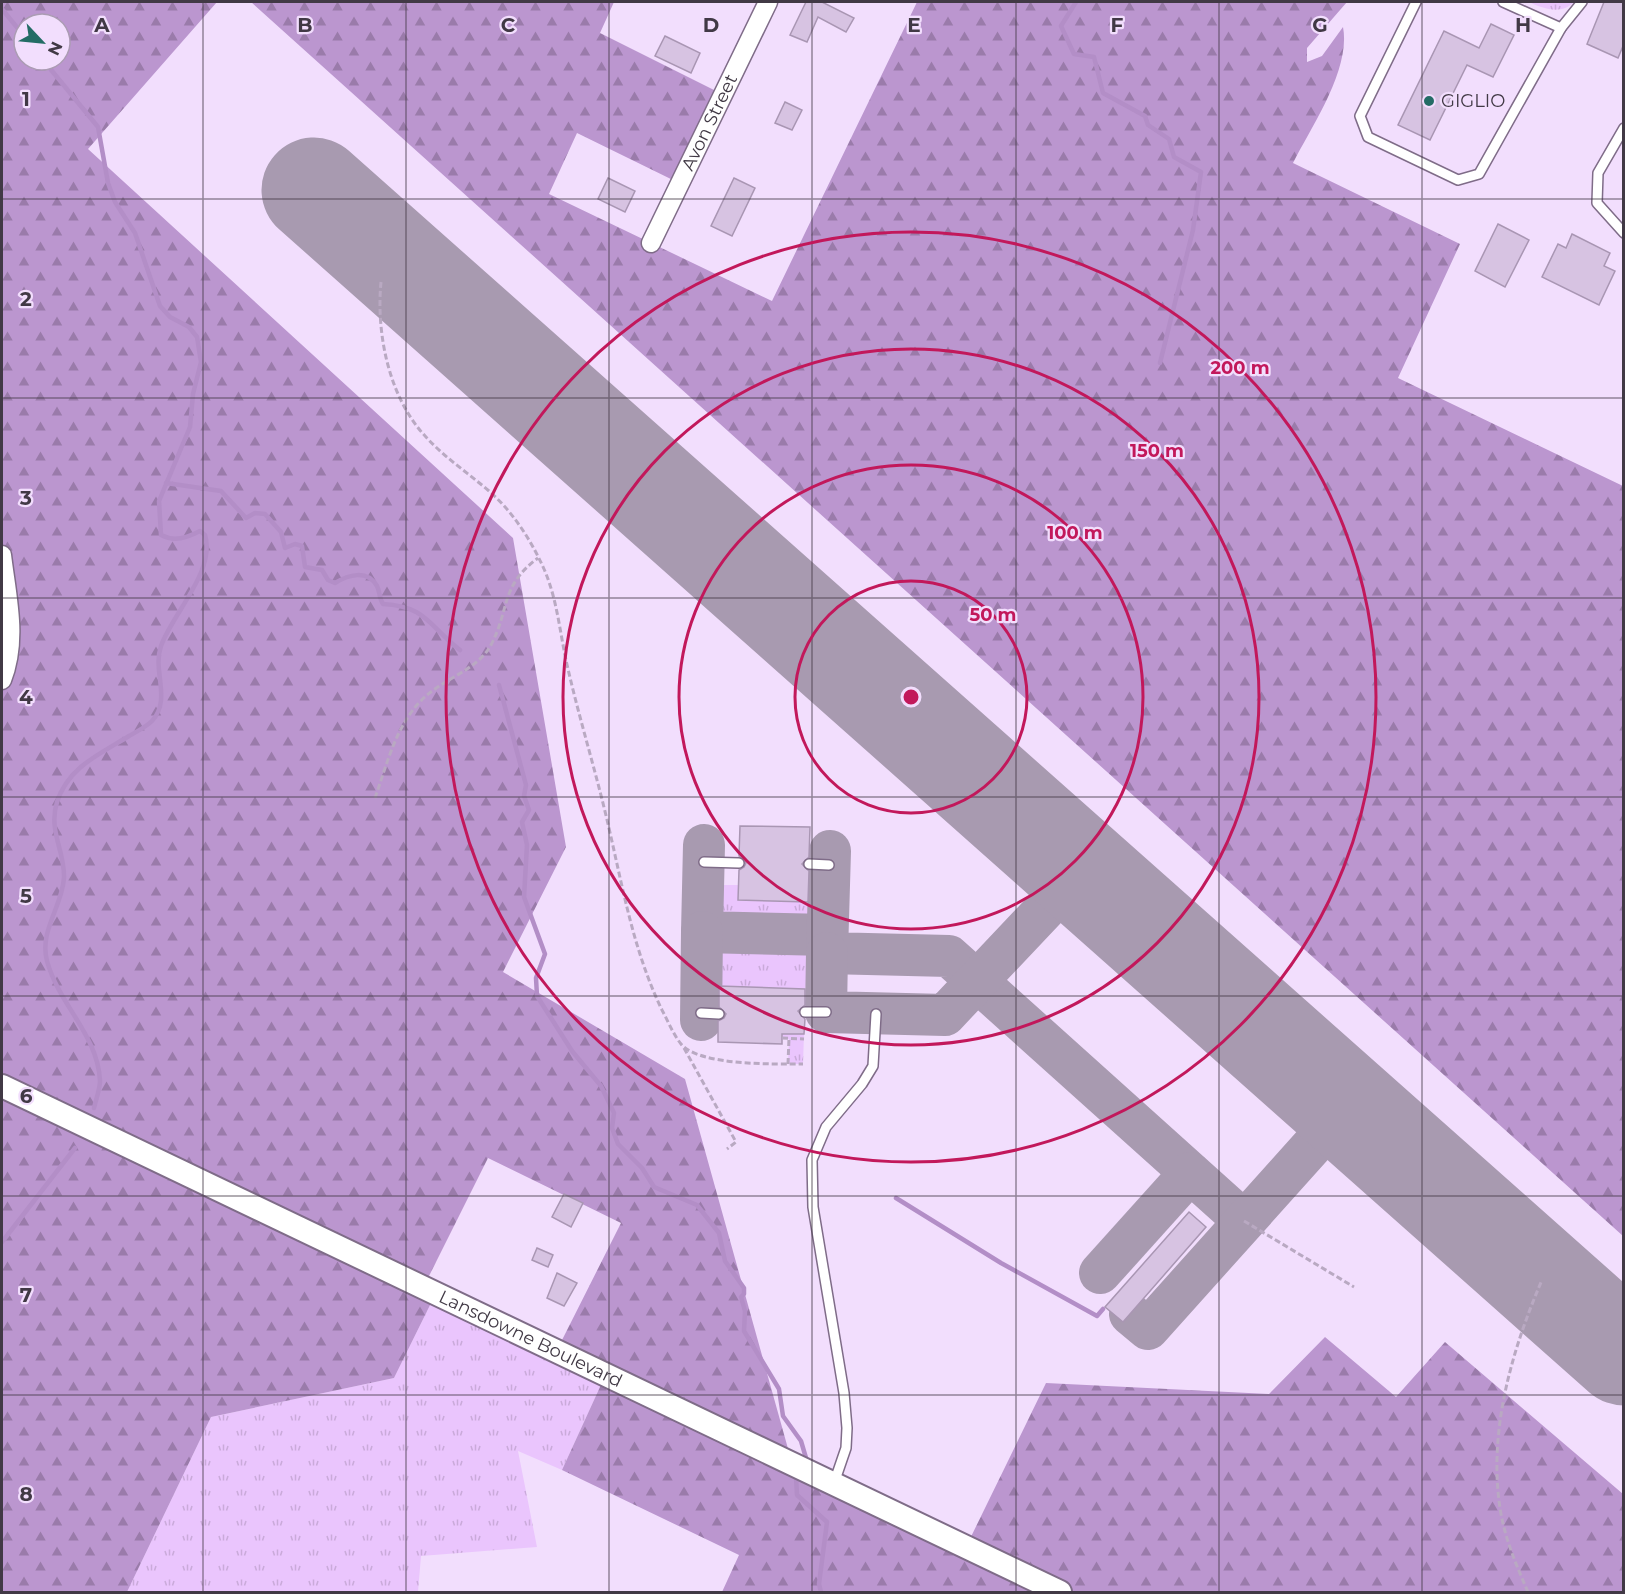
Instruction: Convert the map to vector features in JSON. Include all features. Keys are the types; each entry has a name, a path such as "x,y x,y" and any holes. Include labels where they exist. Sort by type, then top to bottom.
{"street":[{"name":"Avon Street","path":"651,243 768,2"},
{"path":"2,555 11,636 9,657 2,680"},
{"name":"Lansdowne Boulevard","path":"2,1086 1060,1593"}],"lane":[{"path":"1416,2 1360,116 1368,136 1458,180 1479,174 1561,28 1582,2"},
{"path":"1503,2 1561,28"},
{"path":"1623,129 1598,172 1597,203 1623,233"},
{"path":"704,862 739,863"},
{"path":"809,864 829,865"},
{"path":"805,1012 826,1012"},
{"path":"701,1013 719,1014"},
{"path":"834,1483 846,1449 848,1428 813,1207 812,1160 826,1127 862,1084 873,1065 876,1014"}],"path":[{"path":"381,282 379,300 382,342 391,375 407,409 425,436 491,493 523,528 538,558 555,604 568,668 644,973 736,1142 726,1149"},
{"path":"375,798 391,751 407,719 425,696 476,662 491,646 508,591 524,568 538,558"},
{"path":"782,1038 804,1039"},
{"path":"788,1064 789,1038"},
{"path":"683,1047 698,1054 723,1060 803,1064"},
{"path":"1244,1221 1354,1287"},
{"path":"1528,1593 1513,1557 1501,1514 1499,1437 1504,1399 1514,1354 1522,1326 1542,1280"}],"green space":[{"path":"2,2 217,2 88,149 513,538 566,847 503,972 685,1079 792,1463 966,1547 1046,1383 1269,1394 1325,1337 1396,1397 1445,1342 1623,1494 1623,1592 722,1592 739,1555 562,1470 605,1376 556,1352 621,1223 488,1158 423,1288 435,1295 394,1378 211,1417 127,1592 2,1592"},
{"path":"251,2 614,2 600,33 722,94 679,183 577,133 549,194 772,301 917,2 1347,2 1307,48 1307,62 1322,56 1343,27 1344,43 1336,79 1293,163 1460,244 1398,378 1623,486 1623,1236"},
{"path":"1529,2 1574,2 1564,8 1552,10"},
{"path":"720,885 738,885 738,900 808,902 807,920 719,917"},
{"path":"715,947 811,950 810,985 806,985 805,989 717,987 717,983 709,983 710,953"},
{"path":"782,1034 804,1034 803,1064 788,1064 789,1039 782,1038"},
{"path":"435,1295 605,1376 562,1470 518,1451 537,1547 421,1556 418,1592 127,1592 211,1417 394,1378"}],"building":[{"path":"806,2 822,2 854,18 846,32 818,17 807,42 790,35"},
{"path":"1604,2 1623,2 1623,46 1618,58 1587,44"},
{"name":"GIGLIO","path":"1491,24 1514,35 1493,77 1467,65 1430,140 1398,125 1444,31 1479,48"},
{"path":"665,36 700,53 691,73 655,56"},
{"path":"785,102 802,110 792,130 775,123"},
{"path":"608,178 635,191 625,212 598,199"},
{"path":"734,178 755,188 732,236 711,226"},
{"path":"1498,224 1529,240 1505,287 1475,271"},
{"path":"1572,234 1610,253 1604,266 1615,271 1599,305 1542,277 1558,244 1566,248"},
{"path":"740,826 810,827 809,857 802,864 809,871 808,902 738,900 739,870 746,863 739,856"},
{"path":"719,986 805,989 805,1005 798,1011 805,1019 804,1034 782,1034 782,1044 718,1042 718,1021 726,1014 719,1007"},
{"path":"564,1194 583,1203 571,1227 552,1217"},
{"path":"1189,1212 1206,1227 1123,1322 1105,1307"},
{"path":"537,1248 553,1255 548,1267 532,1260"},
{"path":"557,1273 577,1283 564,1306 547,1298"}],"waterway":[{"path":"1076,2 1061,26 1074,54 1094,57 1103,93 1145,116 1148,125 1169,139 1174,157 1201,172 1193,230 1160,363"},
{"path":"2,9 12,21"},
{"path":"53,72 98,127 108,183 115,202 135,233 160,306 170,317 189,327 197,337 201,362 193,394 190,427 159,501 161,535 180,538 200,531 205,535 207,549 199,578 161,646 159,655 161,704 158,712 147,725 77,770 62,790 55,812 54,822 64,878 48,929 45,950 53,977 86,1034 98,1064 100,1084 94,1108"},
{"path":"166,483 221,491 246,518 255,513 265,514 281,532 285,548 295,544 302,546 305,567 322,570 328,580 335,583 351,576 368,577 377,586 383,604 418,613 460,650"},
{"path":"499,685 526,785 524,796 529,810 522,822 527,845 524,897 545,954 536,978 537,996 572,1051 601,1086 614,1113 612,1128 618,1144 642,1168 654,1187 697,1205 719,1233 725,1261 744,1288 744,1294 741,1297 745,1311 744,1331 779,1389 783,1416 801,1441 806,1458"},
{"path":"2,1242 75,1148"},
{"path":"896,1198 1001,1263 1097,1316 1103,1309"},
{"path":"796,1477 797,1495 827,1522 819,1584 821,1592"}],"taxiway":[{"path":"704,845 702,932 827,935"},
{"path":"830,851 827,953 949,956 1244,1221"},
{"path":"827,953 826,1012 945,1015 1081,871"},
{"path":"701,1020 702,932"},
{"path":"1130,1314 1148,1329 1347,1107"},
{"path":"1100,1273 1190,1173"}],"runway":[{"path":"314,190 1624,1353"}],"place":[{"name":"GIGLIO","path":"1429,101"}]}
